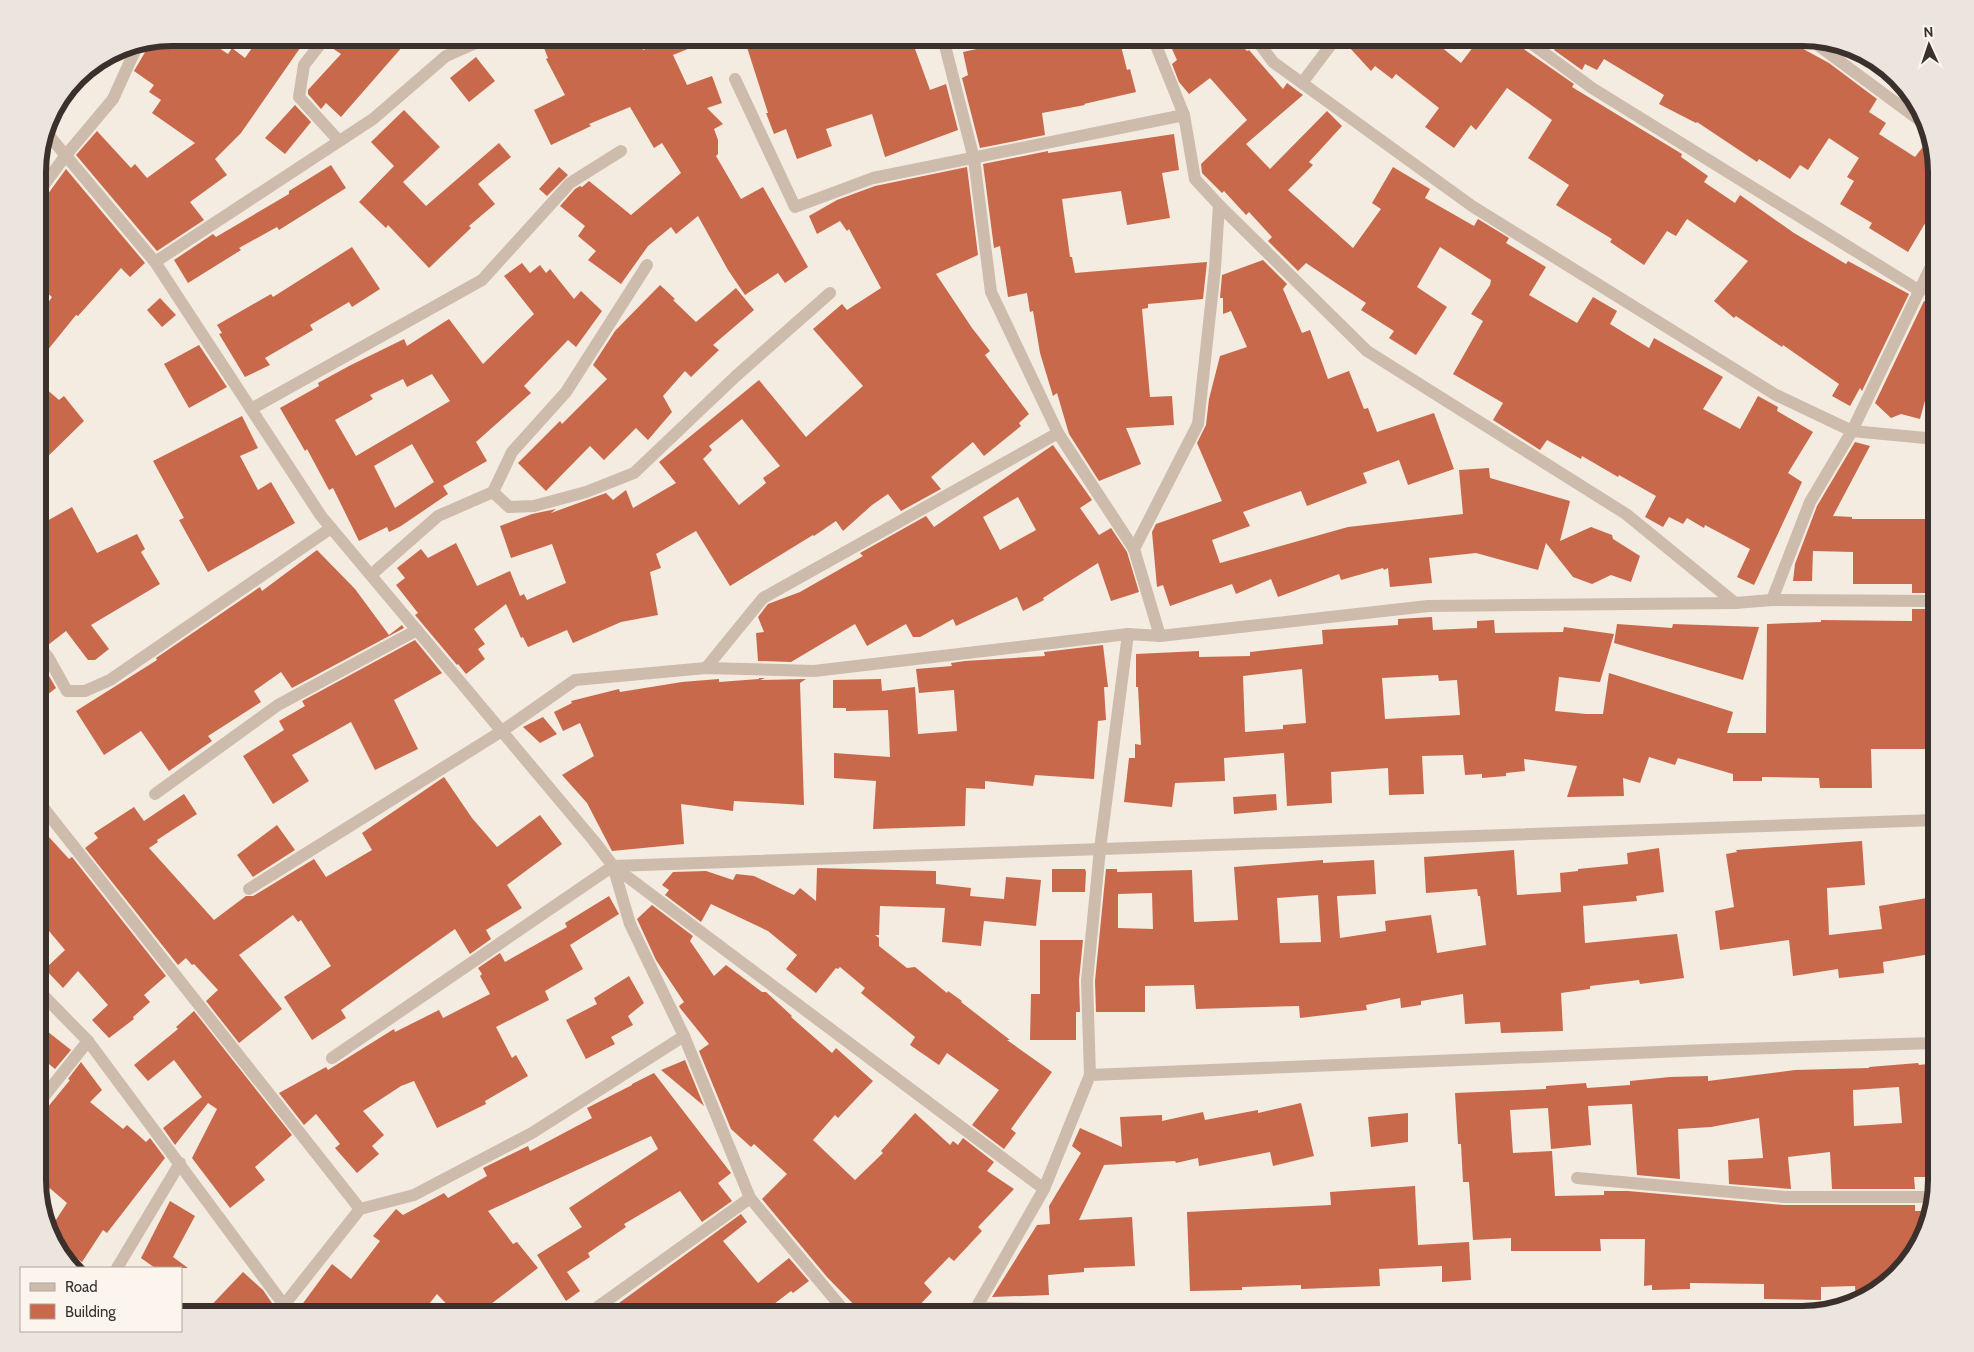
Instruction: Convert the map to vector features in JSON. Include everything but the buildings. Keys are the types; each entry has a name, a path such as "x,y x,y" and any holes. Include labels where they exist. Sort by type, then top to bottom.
{"street":[{"path":"319,46 304,65 299,96 339,141"},
{"path":"156,262 373,119 446,56 469,46"},
{"path":"945,46 974,159 992,292 1058,433 1134,549 1160,636"},
{"path":"1156,46 1184,115 1195,179 1367,350 1626,514 1735,603"},
{"path":"1261,46 1273,62 1472,206 1776,396 1852,431 1928,438"},
{"path":"1302,82 1330,46"},
{"path":"1535,46 1592,88 1920,291"},
{"path":"47,181 113,99 134,52"},
{"path":"1838,53 1915,116"},
{"path":"735,79 795,207 873,178 1184,115"},
{"path":"52,138 156,262 321,516 613,866 1044,1189"},
{"path":"251,409 482,280 570,183 621,151"},
{"path":"1134,549 1198,424 1220,205"},
{"path":"371,575 438,516 493,492 512,452 566,392 647,265"},
{"path":"1772,600 1810,502 1852,431 1928,274"},
{"path":"493,492 509,507 534,506 586,492 634,473 736,376 830,293"},
{"path":"706,668 763,598 1058,433"},
{"path":"47,656 67,691 84,691 110,680 331,528"},
{"path":"249,889 502,731 575,680 706,668 814,672 1128,634 1160,636 1428,606 1735,603 1772,600 1928,601"},
{"path":"155,794 278,705 417,630"},
{"path":"975,1306 1044,1189 1090,1075 1087,981 1100,849 1128,634"},
{"path":"47,812 360,1209"},
{"path":"332,1058 613,866 1928,820"},
{"path":"613,866 630,924 684,1036 750,1198 840,1306"},
{"path":"47,999 88,1041 180,1163 279,1306"},
{"path":"285,1306 360,1209 414,1195 524,1137 684,1036"},
{"path":"47,1093 88,1041"},
{"path":"1090,1075 1677,1051 1928,1043"},
{"path":"118,1267 180,1163"},
{"path":"1576,1178 1785,1197 1927,1197"},
{"path":"599,1306 750,1198"}]}
